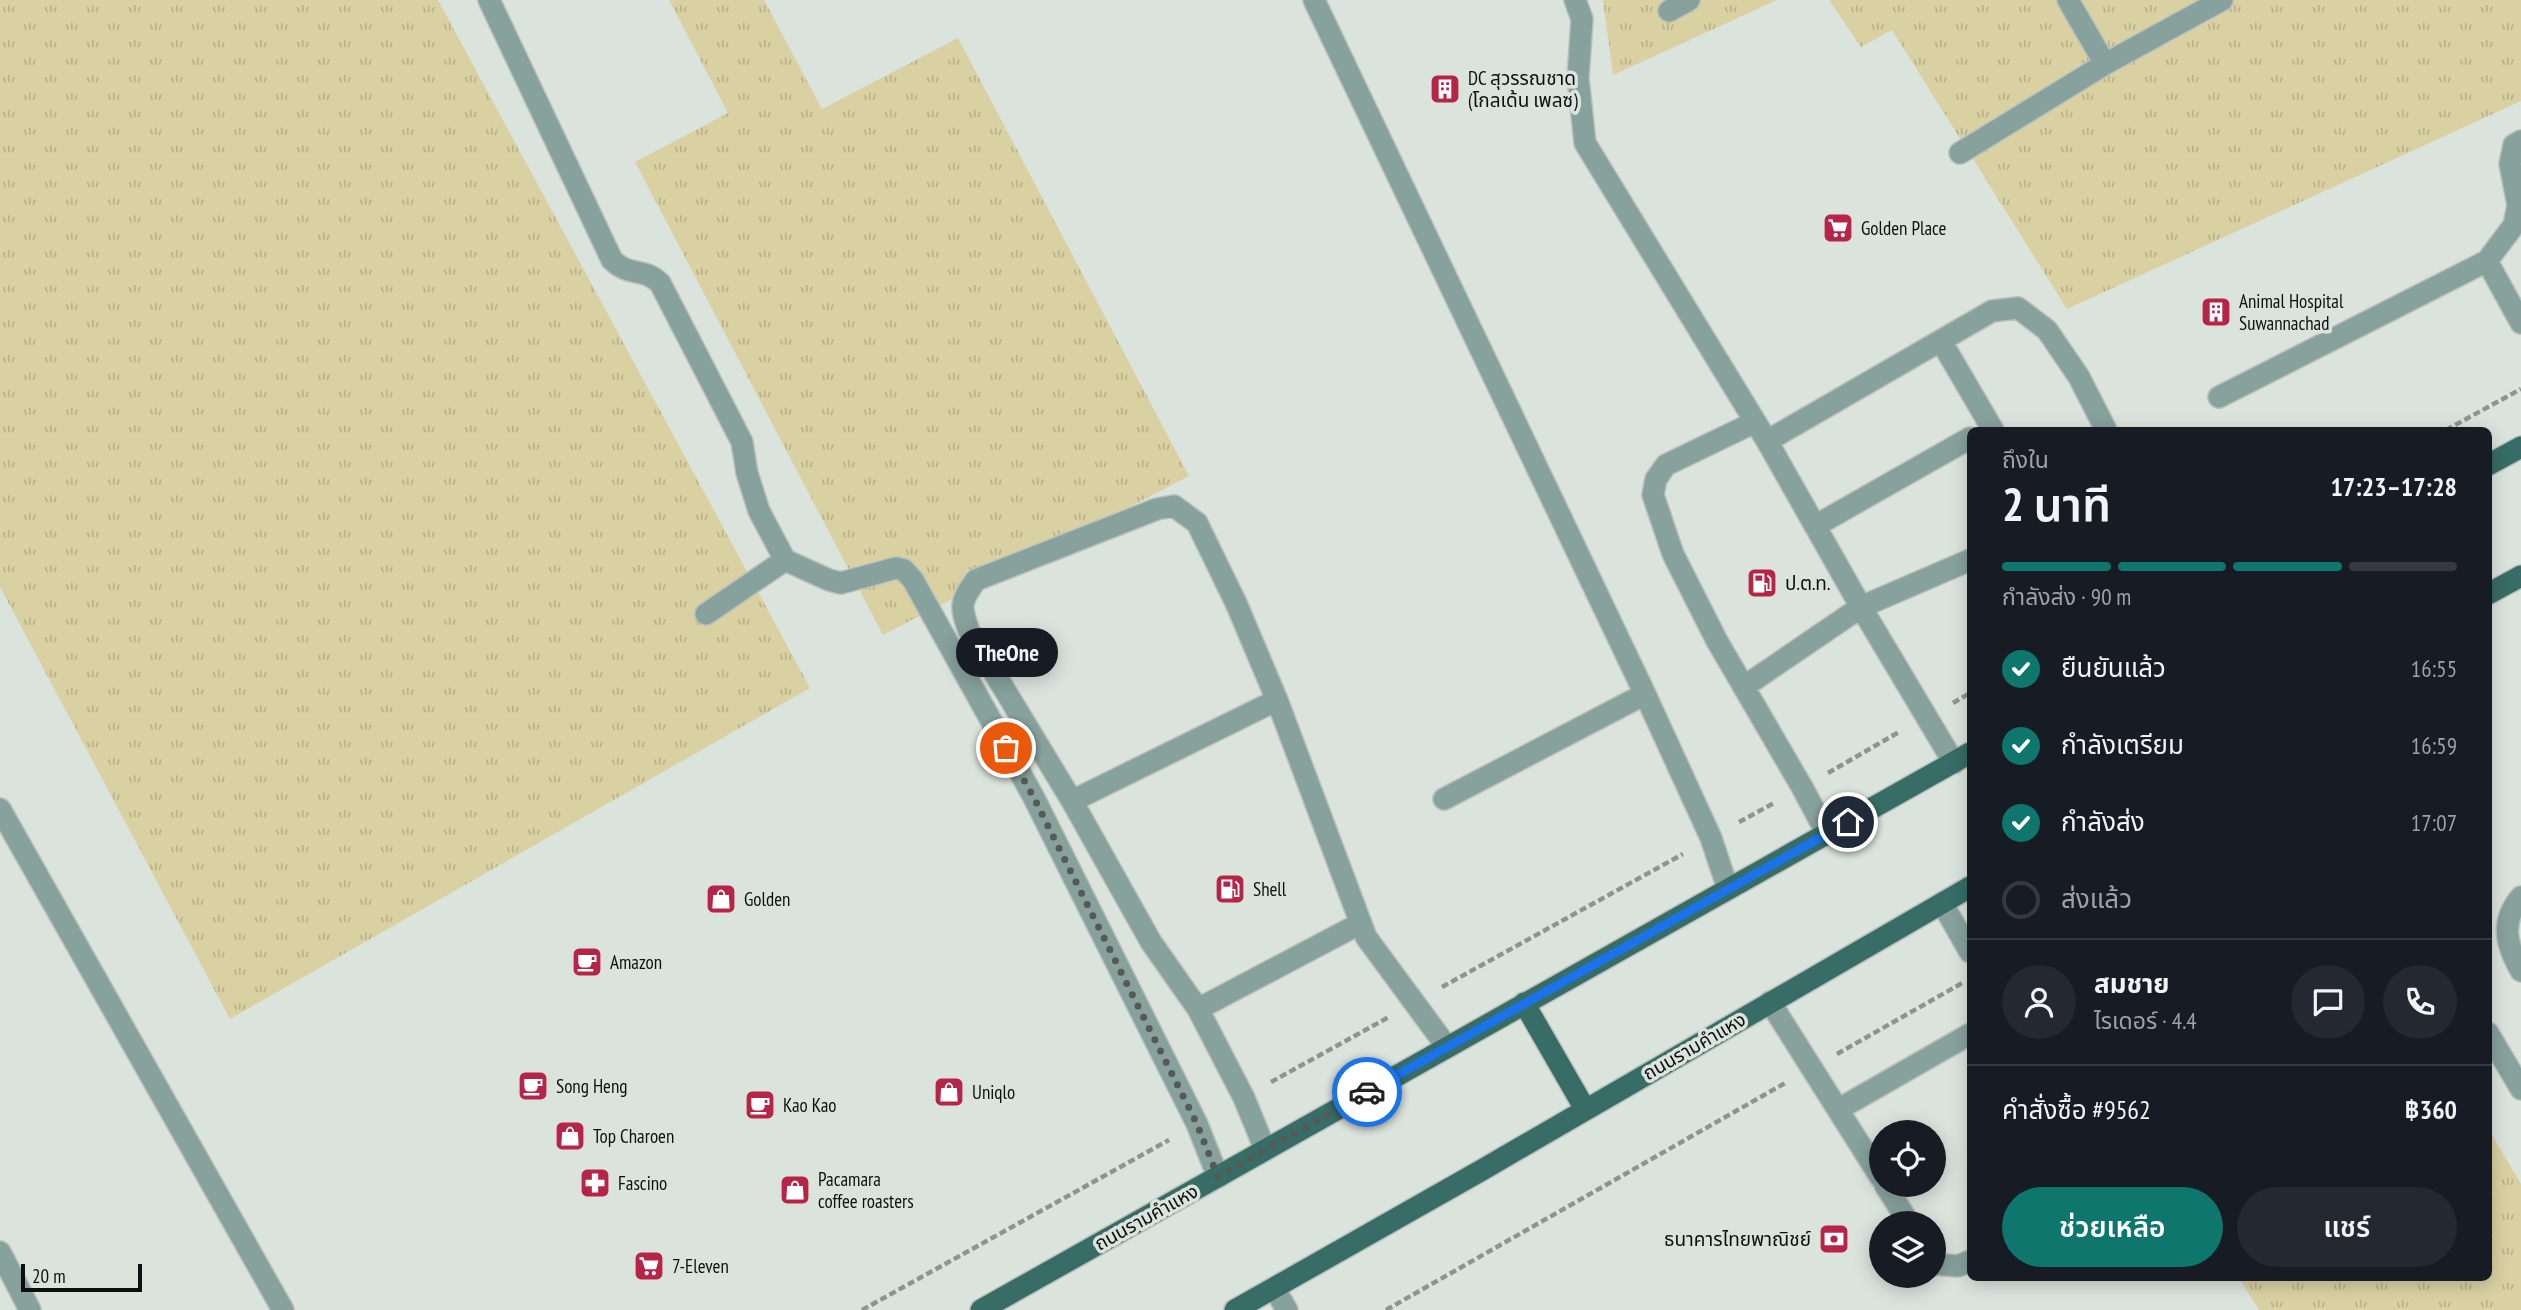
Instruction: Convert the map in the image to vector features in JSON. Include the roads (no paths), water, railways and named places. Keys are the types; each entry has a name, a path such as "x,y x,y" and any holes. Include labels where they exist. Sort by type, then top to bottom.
{"main road":[{"path":"2492,464 2521,447"},
{"path":"2492,592 2521,576"},
{"name":"ถนนรามคำแหง","path":"982,1310 1962,758"},
{"name":"ถนนรามคำแหง","path":"1235,1310 1967,889"},
{"path":"1524,1003 1585,1109"}],"street":[{"path":"489,0 612,260 624,271 649,274 660,283 741,442 758,511 785,560 841,583 896,568 904,570 913,580 1033,796 1197,1124 1218,1177"},
{"path":"1314,0 1645,694 1711,838 1728,889"},
{"path":"1575,0 1582,19 1578,78 1585,143 1767,441 1861,607 1962,758"},
{"path":"1669,11 1689,0"},
{"path":"2068,0 2105,64"},
{"path":"1959,153 2105,64 2222,0"},
{"path":"2219,397 2487,261 2514,225 2518,205 2510,164 2514,145 2521,141"},
{"path":"2487,261 2521,323"},
{"path":"1767,441 1992,311 2018,308 2047,330 2079,377 2104,427"},
{"path":"1941,341 1988,427"},
{"path":"1755,422 1665,465 1656,479 1653,495 1673,554 1717,641 1827,834"},
{"path":"1815,526 1967,440"},
{"path":"1265,1149 1244,1098 1198,1009 1152,942 969,631 962,611 963,598 976,580 1157,509 1174,506 1197,523 1236,603 1277,700 1366,937 1447,1047"},
{"path":"706,614 785,560"},
{"path":"1745,686 1861,607 1967,561"},
{"path":"1444,799 1645,694"},
{"path":"1072,802 1277,700"},
{"path":"0,809 283,1310"},
{"path":"2521,897 2506,928 2511,953 2521,971"},
{"path":"1942,903 1967,946"},
{"path":"1198,1009 1361,923"},
{"path":"1770,1003 1869,1158"},
{"path":"1839,1109 1967,1036"},
{"path":"2492,1040 2521,1089"},
{"path":"0,1252 30,1310"},
{"path":"1946,1265 1958,1266 1967,1262"},
{"path":"1274,1288 1287,1310"}],"place":[{"name":"DC สุวรรณชาด (โกลเด้น เพลซ)","path":"1445,89"},
{"name":"Golden Place","path":"1838,228"},
{"name":"Animal Hospital Suwannachad","path":"2216,312"},
{"name":"ป.ต.ท.","path":"1762,583"},
{"name":"TheOne","path":"1006,748"},
{"name":"Shell","path":"1230,889"},
{"name":"Golden","path":"721,899"},
{"name":"Amazon","path":"587,962"},
{"name":"Song Heng","path":"533,1086"},
{"name":"Uniqlo","path":"949,1092"},
{"name":"Kao Kao","path":"760,1105"},
{"name":"Top Charoen","path":"570,1136"},
{"name":"Fascino","path":"595,1183"},
{"name":"Pacamara coffee roasters","path":"795,1190"},
{"name":"ธนาคารไทยพาณิชย์","path":"1834,1239"},
{"name":"7-Eleven","path":"649,1266"}]}
